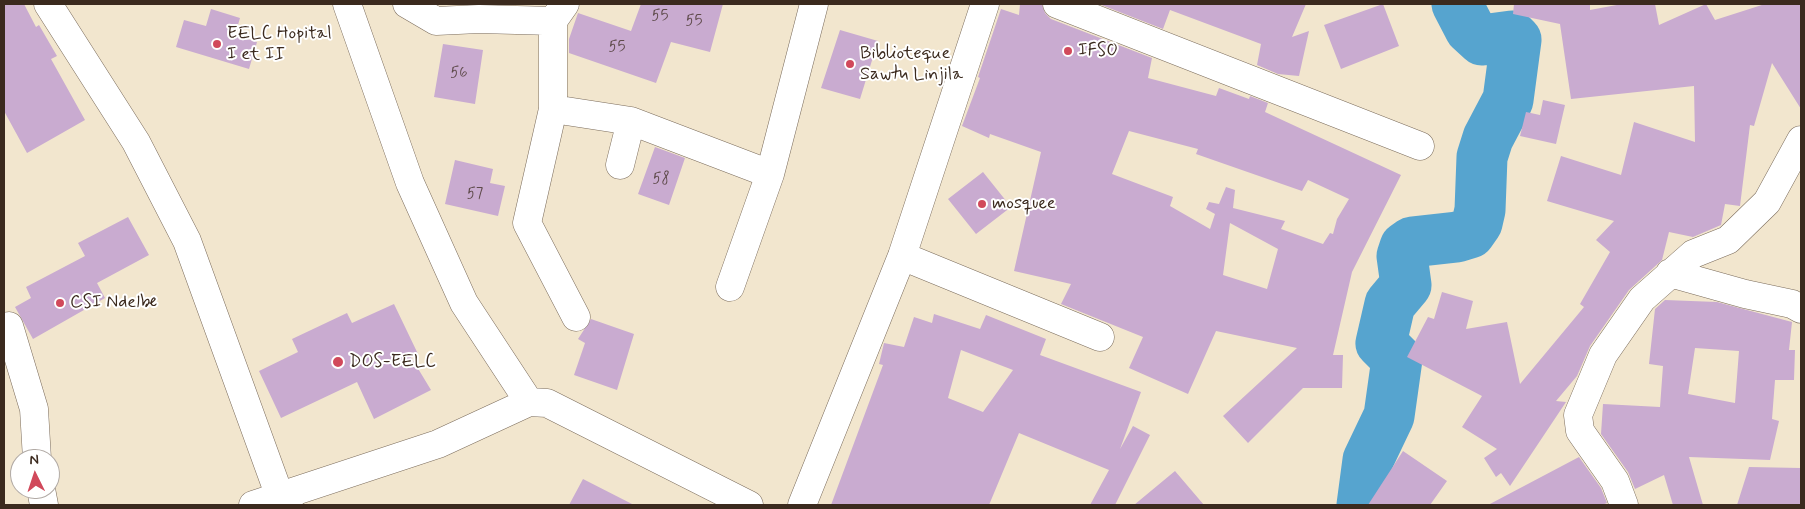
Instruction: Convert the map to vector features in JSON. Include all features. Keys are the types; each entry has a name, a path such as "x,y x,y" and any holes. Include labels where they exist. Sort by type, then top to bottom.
{"street":[{"path":"48,4 136,142 187,241 285,501"},
{"path":"347,4 410,183 464,303 529,402"},
{"path":"406,4 436,22 559,12 553,109 527,223 576,317"},
{"path":"730,287 770,174 814,4"},
{"path":"802,505 902,256 985,4"},
{"path":"1057,4 1420,146"},
{"path":"553,109 631,121 770,174"},
{"path":"620,165 631,121"},
{"path":"1624,505 1615,481 1580,431 1578,415 1604,355 1642,299 1693,254 1728,240 1767,202 1801,140"},
{"path":"902,256 1100,337"},
{"path":"1670,273 1746,294 1792,304 1801,309"},
{"path":"9,326 34,409 36,449"},
{"path":"254,505 285,501 438,444 529,402 547,403 749,505"}],"building":[{"path":"4,4 24,4 36,27 39,25 57,56 51,59 85,120 27,153 4,111"},
{"path":"641,4 723,4 710,52 671,42 656,83 569,53 569,39 578,13 631,31"},
{"path":"1020,4 1042,4 1045,13 1051,19 1152,58 1148,78 1216,96 1219,88 1249,99 1250,96 1268,103 1265,112 1401,175 1352,272 1333,355 1343,355 1342,388 1303,388 1248,443 1223,416 1297,348 1216,331 1188,394 1129,368 1143,337 1061,304 1071,284 1014,271 1041,152 990,134 989,138 962,126 980,78 978,77 1001,9 1019,15","holes":["1129,131 1198,149 1196,154 1302,191 1308,180 1349,199 1337,219 1333,234 1330,233 1323,244 1281,229 1285,221 1233,208 1235,190 1226,187 1219,204 1209,202 1206,209 1215,214 1210,229 1170,206 1173,197 1112,174","1230,223 1278,249 1267,289 1223,275"]},
{"path":"1099,4 1306,4 1292,37 1309,31 1299,76 1278,74 1257,65 1261,44 1170,10 1163,29"},
{"path":"1383,4 1399,46 1341,69 1324,25"},
{"path":"1514,4 1590,4 1590,10 1622,4 1655,4 1659,25 1706,4 1715,20 1765,4 1801,4 1801,109 1772,63 1754,126 1750,125 1740,206 1725,204 1721,225 1693,237 1669,232 1662,260 1629,290 1590,346 1577,376 1556,401 1566,402 1510,486 1501,473 1496,477 1484,458 1497,449 1462,427 1482,396 1407,357 1428,317 1434,319 1442,292 1473,301 1466,329 1507,322 1520,384 1584,307 1580,304 1610,252 1596,240 1614,221 1547,201 1561,156 1621,175 1634,122 1695,142 1694,86 1571,99 1560,24 1513,14"},
{"name":"EELC Hopital I et II","path":"211,9 240,18 235,35 257,42 249,69 176,47 184,20 206,26"},
{"name":"Biblioteque Sawtu Linjila","path":"840,30 878,41 860,99 821,88"},
{"path":"443,44 483,50 475,104 434,97"},
{"path":"1543,100 1565,105 1556,144 1520,136 1526,112 1540,115"},
{"path":"655,147 685,158 669,205 638,194"},
{"path":"455,160 493,169 490,183 505,186 498,216 445,204"},
{"path":"983,172 1011,207 976,234 948,199"},
{"path":"128,217 149,255 97,283 105,298 33,339 15,307 31,298 26,287 85,256 78,243"},
{"path":"1665,300 1717,302 1792,322 1789,350 1795,350 1794,380 1775,380 1772,419 1779,421 1770,460 1689,457 1703,505 1673,505 1664,475 1635,489 1628,472 1601,434 1603,404 1660,407 1663,366 1649,364 1655,309","holes":["1695,348 1739,351 1735,403 1688,394"]},
{"name":"DOS-EELC","path":"394,304 418,354 411,357 431,390 374,419 357,382 281,418 259,371 298,352 292,339 347,313 352,323"},
{"path":"934,314 980,329 986,315 1046,339 1040,355 1141,392 1120,449 1133,426 1150,435 1115,505 1090,505 1109,470 1019,433 989,505 831,505 883,365 879,364 884,343 904,347 914,317 932,323","holes":["961,350 1013,370 983,412 948,398"]},
{"path":"591,319 634,334 617,390 574,375 585,343 578,339"},
{"path":"1403,451 1447,481 1430,505 1368,505"},
{"path":"1579,457 1601,488 1607,503 1602,505 1488,505"},
{"path":"1749,467 1801,468 1801,505 1737,505"},
{"path":"1175,471 1204,505 1134,505"},
{"path":"583,479 634,505 569,505"}],"waterway":[{"path":"1362,505 1368,460 1389,416 1397,359 1381,343 1390,304 1406,285 1402,256 1405,247 1412,242 1457,237 1470,233 1477,223 1480,210 1482,157 1488,138 1508,100 1516,40 1512,36 1482,40 1470,29 1457,4"}],"place":[{"name":"EELC Hopital I et II","path":"217,44"},
{"name":"IFSO","path":"1068,51"},
{"name":"Biblioteque Sawtu Linjila","path":"850,64"},
{"name":"mosquee","path":"982,204"},
{"name":"CSI Ndelbe","path":"60,303"},
{"name":"DOS-EELC","path":"338,362"}]}
